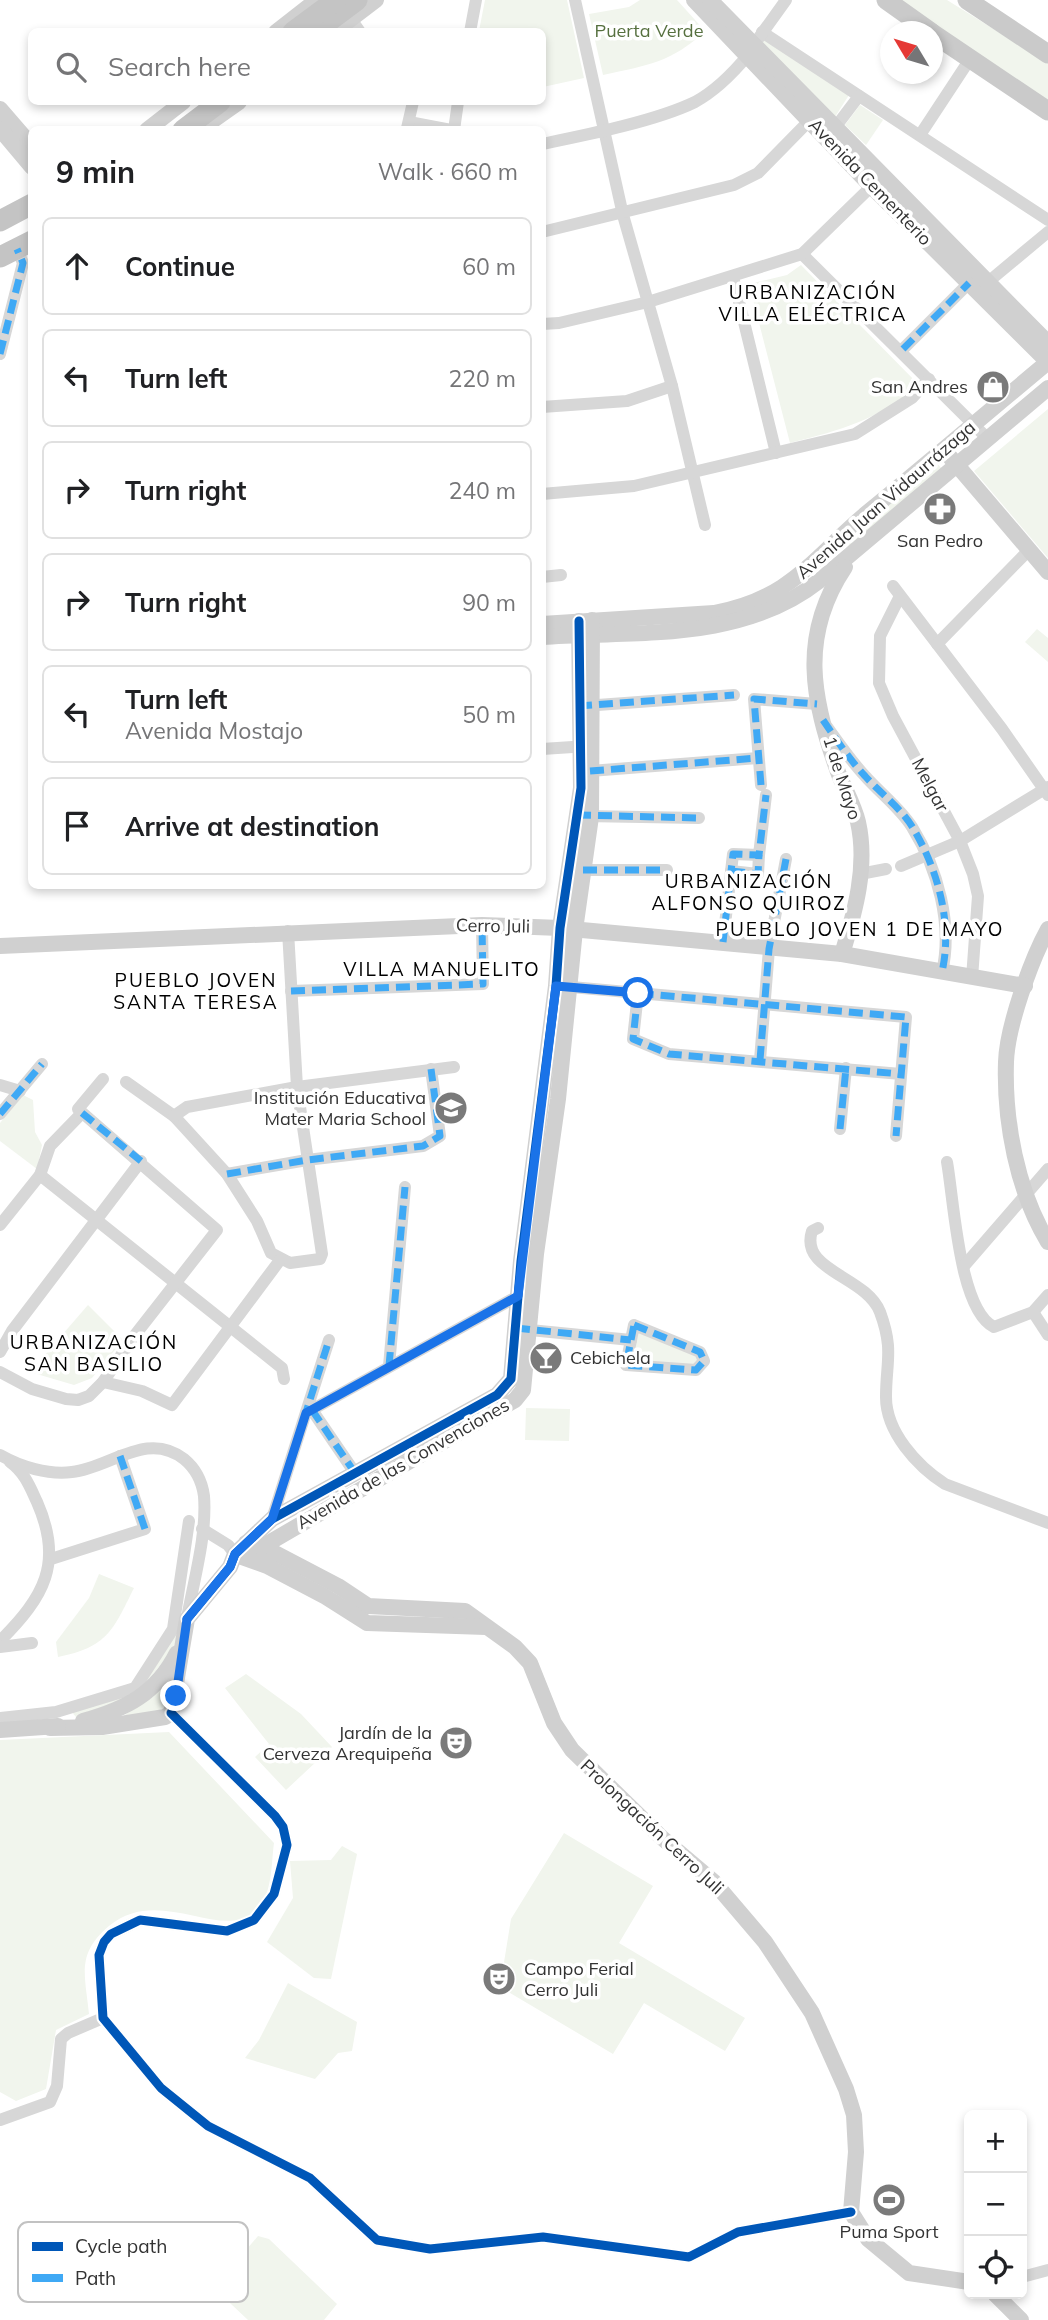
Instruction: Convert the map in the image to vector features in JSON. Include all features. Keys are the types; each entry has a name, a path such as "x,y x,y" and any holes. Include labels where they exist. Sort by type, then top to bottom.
{"highway":[{"path":"298,28 336,0"},
{"path":"326,28 356,17"},
{"path":"169,126 195,105"},
{"path":"188,126 216,105"},
{"path":"0,221 28,206"},
{"path":"0,234 28,220"},
{"path":"12,248 28,234"}],"main road":[{"path":"886,0 916,21"},
{"path":"967,0 1048,54"},
{"path":"943,40 1048,111"}],"street":[{"path":"281,28 317,0"},
{"path":"340,28 376,0"},
{"path":"471,28 476,0"},
{"path":"575,0 623,215 672,386 705,525"},
{"name":"Avenida Cementerio","path":"694,0 755,44 809,121 988,282 1048,343"},
{"name":"Avenida Cementerio","path":"710,0 834,129 876,181 969,283 1048,362"},
{"path":"546,143 668,112 697,101 733,72 786,0"},
{"path":"755,44 859,96 1048,220"},
{"path":"920,135 971,59"},
{"path":"834,129 859,96"},
{"path":"152,126 179,105"},
{"path":"206,126 235,105"},
{"path":"408,126 412,105"},
{"path":"454,126 457,105"},
{"path":"0,109 28,141"},
{"path":"546,231 623,215 734,185 758,173 809,121"},
{"path":"0,129 28,162"},
{"path":"546,324 648,302 802,254 876,181"},
{"path":"988,282 1048,232"},
{"path":"0,354 23,262 12,248"},
{"path":"802,254 988,439"},
{"path":"733,277 776,453"},
{"path":"903,349 969,283"},
{"name":"Avenida Juan Vidaurrázaga","path":"546,636 586,628 736,609 783,589 863,516 1048,362"},
{"path":"546,494 635,486 855,434 912,398 929,379"},
{"path":"546,407 626,401 672,386"},
{"name":"Avenida Juan Vidaurrázaga","path":"546,624 586,628 719,626 766,613 802,594 819,581 1048,388"},
{"path":"944,450 1048,572"},
{"path":"937,644 1029,550"},
{"name":"1 de Mayo","path":"842,954 855,913 860,874 858,822 817,704 815,653 824,603 855,552"},
{"name":"1 de Mayo","path":"824,554 817,574 824,603"},
{"path":"546,577 561,575"},
{"path":"893,586 899,598 1047,790 960,841 901,866"},
{"path":"802,594 814,592 824,603"},
{"name":"Melgar","path":"899,598 880,636 879,683 960,841 978,896 972,978"},
{"name":"Avenida de las Convenciones","path":"568,929 583,870 584,816 580,788 584,747 586,628"},
{"path":"584,706 734,695"},
{"path":"731,871 758,874 763,790 754,699 817,704"},
{"path":"823,720 865,776 912,827 926,856 947,925 947,949 942,972"},
{"path":"546,749 584,747"},
{"name":"Avenida de las Convenciones","path":"187,1619 272,1519 503,1391 512,1379 522,1329 568,929 590,771 584,747"},
{"path":"590,771 758,758"},
{"path":"584,816 699,818"},
{"path":"723,942 733,853 759,855"},
{"path":"760,1060 769,949 786,859"},
{"path":"860,874 886,869"},
{"path":"583,870 667,870"},
{"path":"291,991 483,984 482,925"},
{"name":"Cerro Juli","path":"0,946 289,931 482,925 568,929 842,954 1025,986"},
{"path":"1048,929 1025,986 1005,1060 1009,1110 1026,1194 1036,1223 1048,1242"},
{"path":"126,1082 174,1116 227,1174 257,1222 267,1249 280,1260 290,1263 320,1259 322,1254 297,1087 289,931"},
{"path":"563,986 906,1017 896,1136"},
{"path":"638,993 633,1039 669,1054 901,1074"},
{"path":"0,1114 42,1064"},
{"path":"174,1116 187,1108 297,1087 454,1066"},
{"path":"840,1129 846,1068"},
{"path":"227,1174 307,1160 423,1146 440,1136 431,1069"},
{"path":"0,1372 32,1389 78,1400 89,1396 103,1382 122,1352 217,1230 141,1161 82,1113 78,1107 103,1079"},
{"path":"0,1085 20,1091"},
{"path":"0,1225 40,1175 50,1146 82,1113"},
{"path":"0,1352 12,1331 95,1218 141,1161"},
{"path":"947,1162 973,1305 989,1325 1002,1325 1033,1312 1048,1296"},
{"path":"964,1266 1048,1169"},
{"name":"Avenida de las Convenciones","path":"241,1553 515,1400 525,1384 518,1296 540,1173"},
{"path":"40,1175 177,1281 282,1368 284,1379"},
{"path":"389,1366 405,1187"},
{"path":"818,1228 812,1231 811,1241 821,1264 866,1290 877,1305 889,1348 886,1399 891,1424 901,1441 934,1477 945,1484 1048,1522"},
{"path":"103,1382 142,1391 172,1405 280,1260"},
{"path":"309,1412 518,1296"},
{"path":"1033,1312 1048,1335"},
{"path":"0,1323 12,1331"},
{"path":"634,1325 700,1352 704,1361 696,1370 626,1365 631,1340 634,1325"},
{"path":"522,1329 631,1340"},
{"path":"272,1519 309,1412 329,1340"},
{"path":"309,1412 355,1474"},
{"path":"0,1730 102,1727 165,1717 171,1713 202,1529 204,1494 200,1480 188,1462 179,1455 154,1448 120,1455 86,1469 60,1472 42,1472 2,1460"},
{"path":"51,1559 145,1529 120,1455"},
{"path":"0,1640 30,1611 44,1582 51,1559 48,1528 26,1478 2,1460"},
{"path":"0,1718 56,1712 135,1688 173,1629 189,1521"},
{"name":"Prolongación Cerro Juli","path":"202,1529 241,1553 338,1586 368,1606 465,1611 515,1647 530,1663 554,1723 572,1751 661,1837 713,1881 765,1942 812,2013 846,2089 854,2115 856,2152 851,2212"},
{"path":"0,1647 32,1643"},
{"path":"50,1728 106,1715 139,1699 155,1687 181,1644"},
{"path":"171,1713 275,1816 283,1826 287,1844 274,1894 266,1907 247,1923 227,1931 140,1920 111,1934 104,1942 99,1955 103,2018 172,2098 219,2132 310,2178 377,2240 430,2249 543,2236 689,2257 738,2232 851,2212 867,2239 909,2273 964,2281"},
{"path":"0,2120 50,2102 57,2086 61,2039 68,2033 103,2018"},
{"path":"1027,2276 1048,2270"},
{"path":"1000,2299 1021,2320"}],"green space":[{"path":"485,0 567,0 584,78 546,86 546,28 480,28"},
{"name":"Puerta Verde","path":"640,0 677,0 705,31 670,56 646,65 603,75 589,14 629,7"},
{"path":"893,0 947,0 1048,63 1048,106 943,34 943,21 924,21"},
{"path":"764,38 849,95 833,120 758,45"},
{"path":"860,105 883,120 866,145 845,125"},
{"path":"801,265 919,385 874,415 790,443 749,284 787,275"},
{"path":"1048,409 1048,558 974,471"},
{"path":"936,462 942,469 848,549 842,542"},
{"path":"1037,629 1048,638 1048,662 1025,642"},
{"path":"23,1095 33,1100 35,1132 42,1145 37,1169 0,1141 0,1123"},
{"path":"88,1305 123,1340 92,1378 74,1385 30,1372"},
{"path":"636,1330 697,1354 698,1365 630,1362"},
{"path":"526,1408 570,1409 569,1441 525,1440"},
{"path":"99,1574 134,1588 107,1634 88,1648 58,1657 56,1642 89,1598"},
{"path":"172,1634 177,1637 175,1644 153,1674 134,1692 76,1717 71,1711 131,1689"},
{"path":"246,1674 301,1714 332,1747 286,1790 255,1757 269,1744 225,1688"},
{"path":"162,1689 168,1694 162,1712 122,1717"},
{"path":"169,1732 274,1843 268,1890 260,1907 239,1920 223,1921 147,1910 128,1915 109,1926 91,1946 87,1956 85,1976 89,2014 56,2030 46,2089 16,2101 0,2092 0,1740"},
{"path":"564,1833 653,1886 619,1943 745,2018 725,2051 644,2003 613,2054 500,1987 511,1919"},
{"path":"342,1846 357,1854 331,1979 314,1978 267,1942 293,1898 290,1861 331,1860"},
{"path":"288,1983 357,2022 352,2051 338,2053 315,2079 245,2058 259,2040"},
{"path":"258,2236 269,2239 337,2304 324,2320 248,2320 229,2302 248,2302 248,2248"}],"marked path":[{"path":"0,354 23,263 17,249"},
{"path":"903,349 969,283"},
{"path":"578,706 734,695"},
{"path":"761,785 754,699 817,704"},
{"path":"823,720 859,769 908,821 922,844 936,879 944,916 946,935 942,972"},
{"path":"590,771 758,758"},
{"path":"723,942 733,854 759,855 766,795"},
{"path":"577,815 699,818"},
{"path":"731,871 758,874 759,855"},
{"path":"760,1060 769,949 786,859"},
{"path":"583,870 667,870"},
{"path":"291,991 483,984 482,925"},
{"path":"556,986 906,1017 896,1136"},
{"path":"638,993 633,1039 669,1054 901,1074"},
{"path":"0,1114 42,1064"},
{"path":"840,1129 846,1068"},
{"path":"227,1174 307,1160 423,1146 440,1136 431,1069"},
{"path":"82,1113 141,1161"},
{"path":"389,1366 405,1187"},
{"path":"306,1413 518,1296"},
{"path":"634,1325 700,1352 704,1361 696,1370 626,1365 634,1325"},
{"path":"516,1328 631,1340"},
{"path":"272,1519 329,1340"},
{"path":"312,1410 355,1473"},
{"path":"120,1456 145,1529"}],"cycle path":[{"path":"187,1619 230,1567 235,1554 272,1519 497,1395 511,1379 521,1261 556,986 560,928 581,788 579,621"},
{"path":"171,1713 275,1816 283,1827 287,1845 274,1894 254,1920 227,1931 140,1920 111,1934 104,1942 99,1955 103,2018 161,2088 208,2126 310,2178 377,2240 430,2249 543,2237 689,2257 738,2232 851,2212"}],"place":[{"name":"San Andres","path":"993,387"},
{"name":"San Pedro","path":"940,509"},
{"name":"Institución Educativa Mater Maria School","path":"451,1108"},
{"name":"Cebichela","path":"546,1358"},
{"name":"Jardín de la Cerveza Arequipeña","path":"456,1743"},
{"name":"Campo Ferial Cerro Juli","path":"499,1979"},
{"name":"Puma Sport","path":"889,2200"}],"district":[{"name":"URBANIZACIÓN VILLA ELÉCTRICA","path":"813,303"},
{"name":"URBANIZACIÓN ALFONSO QUIROZ","path":"749,892"},
{"name":"PUEBLO JOVEN 1 DE MAYO","path":"860,929"},
{"name":"VILLA MANUELITO","path":"442,969"},
{"name":"PUEBLO JOVEN SANTA TERESA","path":"196,991"},
{"name":"URBANIZACIÓN SAN BASILIO","path":"94,1353"}],"route":[{"path":"176,1696 181,1644 187,1619 230,1567 235,1554 272,1519 306,1413 518,1296 556,986 638,993"}]}
